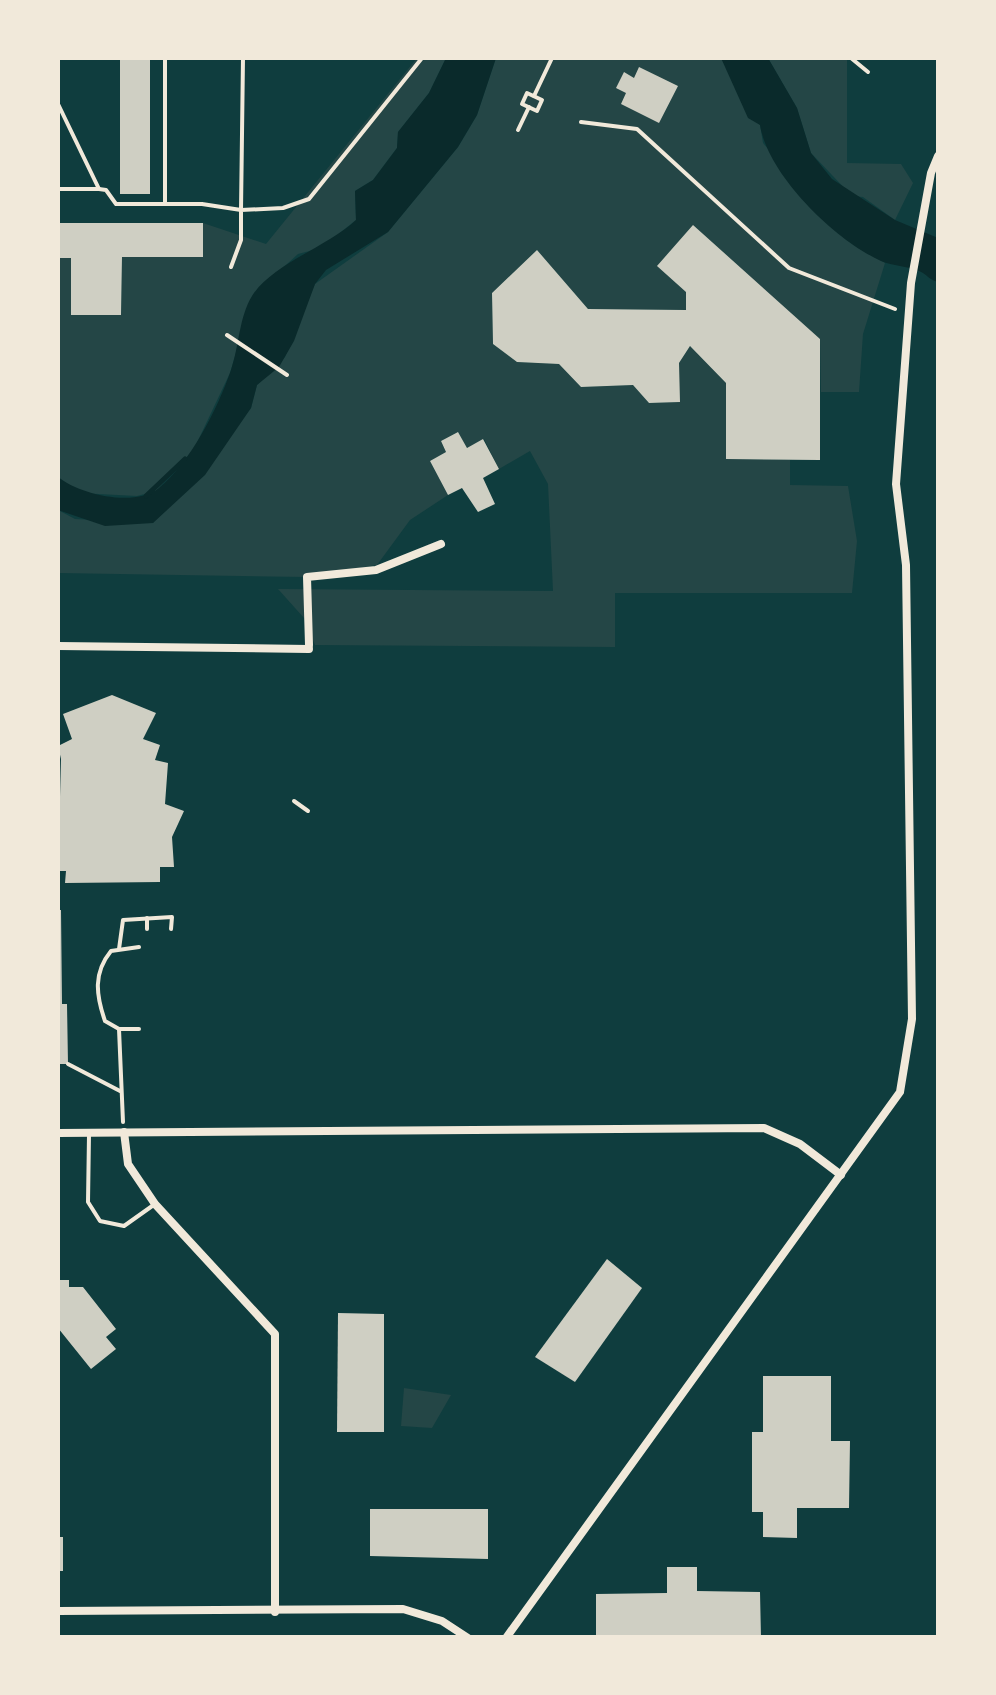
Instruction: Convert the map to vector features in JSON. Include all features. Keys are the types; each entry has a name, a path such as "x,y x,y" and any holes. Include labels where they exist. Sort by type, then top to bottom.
{"street":[{"path":"506,1638 900,1092 912,1019 906,566 896,484 911,284 925,203 938,156"},
{"path":"58,646 309,647 307,577 376,570 441,544"},
{"path":"58,1133 764,1128 800,1144 841,1176"},
{"path":"124,1132 128,1164 155,1204 275,1334 276,1612"},
{"path":"58,1611 403,1609 442,1620 468,1638"}],"lane":[{"path":"89,1134 88,1202 100,1221 124,1226 155,1204"}],"path":[{"path":"165,58 165,204"},
{"path":"231,267 241,240 243,58"},
{"path":"58,189 99,188 106,190 116,204 284,208 309,199 422,58"},
{"path":"518,130 529,107 537,111 542,100 534,96 552,58"},
{"path":"851,58 868,72"},
{"path":"58,104 99,188"},
{"path":"581,122 637,130 789,268 895,309"},
{"path":"227,335 287,375"},
{"path":"294,800 308,811"},
{"path":"119,949 123,920 172,917 171,928"},
{"path":"147,918 147,929"},
{"path":"139,947 111,950 100,964 97,982 105,1021 120,1029 139,1029"},
{"path":"120,1029 124,1132"},
{"path":"68,1064 120,1091"}],"shaded area":[{"path":"417,58 446,58 429,93 398,132 397,148 373,180 355,191 356,220 321,248 298,254 253,295 230,373 194,449 156,491 137,496 79,493 58,477 58,258 71,258 71,315 121,315 122,257 202,257 203,223 266,244"},
{"path":"446,58 496,58 477,115 458,147 388,232 326,270 315,284 294,341 279,367 257,385 251,408 205,475 153,523 105,526 58,510 58,477 79,489 122,498 148,494 170,477 192,450 219,401 252,296 273,274 356,220 355,191 373,180 397,148 398,132 429,93"},
{"path":"496,58 721,58 760,125 763,143 845,239 885,263 863,334 859,392 821,392 820,339 686,292 686,310 588,309 537,250 492,293 493,344 517,362 559,364 581,387 633,385 649,403 679,402 679,363 690,346 726,383 726,459 790,460 790,485 848,486 857,541 852,593 615,593 615,647 315,645 304,618 278,589 553,591 548,484 530,451 499,469 484,439 467,448 458,432 441,441 446,452 430,461 448,495 410,520 377,565 307,577 58,573 58,510 75,519 153,523 251,408 257,385 285,357 315,284 388,232 458,147 477,115"},
{"path":"721,58 768,58 797,108 811,153 832,179 895,220 938,238 938,282 863,251 806,204 776,164 760,125 748,118"},
{"path":"768,58 847,58 847,163 901,164 913,183 895,220 863,197 852,196 811,153 797,108"},
{"path":"404,1388 451,1395 432,1428 401,1426"}],"building":[{"path":"120,58 150,58 150,194 120,194"},
{"path":"639,67 678,86 659,123 621,104 626,93 616,88 624,72 634,78"},
{"path":"58,223 203,223 203,257 122,257 121,315 71,315 71,258 58,258"},
{"path":"693,225 820,339 820,460 726,459 726,383 690,346 679,363 680,402 649,403 633,385 581,387 559,364 517,362 493,344 492,293 537,250 588,309 686,310 686,292 657,266"},
{"path":"458,432 467,448 483,439 499,469 483,478 495,504 478,512 462,488 448,495 430,461 446,452 441,441"},
{"path":"112,695 156,713 143,739 160,745 155,760 168,763 165,804 184,811 172,837 174,867 160,867 160,882 65,883 66,871 58,871 58,746 72,739 63,714"},
{"path":"61,910 62,1004 67,1004 68,1064 58,1064"},
{"path":"607,1259 642,1288 575,1382 535,1357"},
{"path":"58,1280 69,1280 69,1287 83,1287 116,1329 106,1337 116,1349 91,1369 58,1328"},
{"path":"338,1313 384,1314 384,1432 337,1432"},
{"path":"763,1376 831,1376 831,1441 850,1441 849,1508 797,1508 797,1538 763,1537 763,1512 752,1512 752,1432 763,1432"},
{"path":"370,1509 488,1509 488,1559 370,1556"},
{"path":"58,1537 63,1537 63,1571 58,1571"},
{"path":"667,1567 697,1567 697,1591 760,1592 761,1638 596,1638 596,1594 667,1593"}],"waterway":[{"path":"146,496 185,459"}]}
